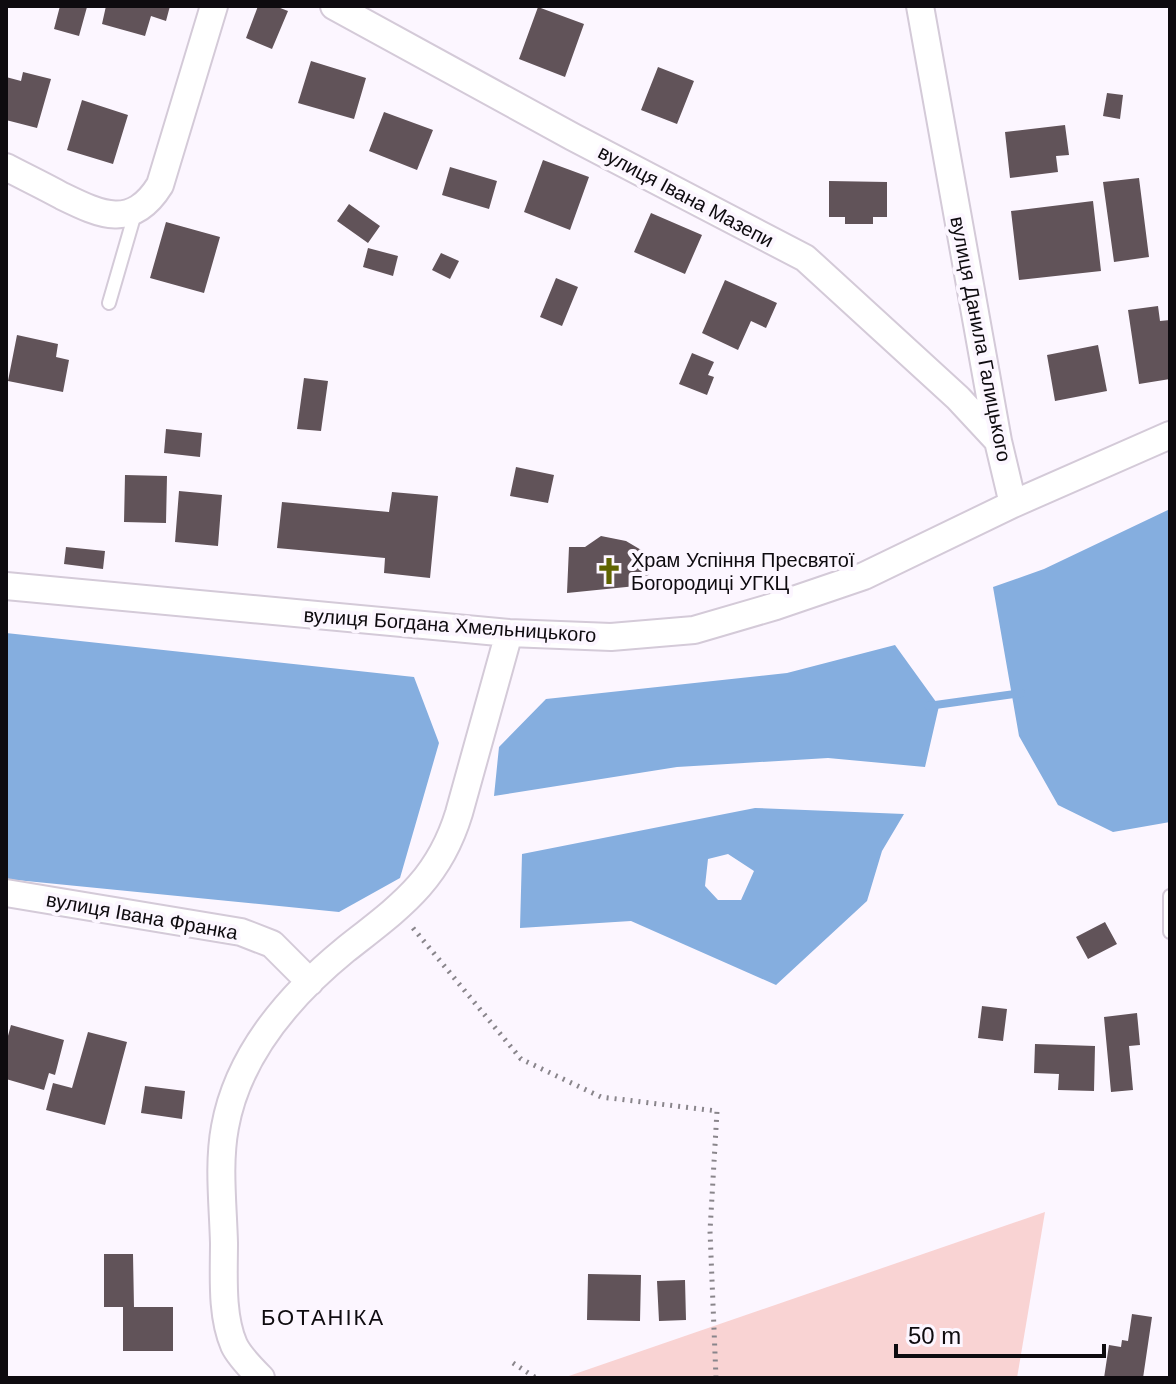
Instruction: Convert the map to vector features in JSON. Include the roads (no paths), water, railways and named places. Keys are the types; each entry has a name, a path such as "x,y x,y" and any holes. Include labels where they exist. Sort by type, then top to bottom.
{"street":[{"path":"6,167 97,213 120,215 151,201 160,185 214,6"},
{"name":"вулиця Івана Мазепи","path":"334,6 573,137 805,258 958,398 998,441"},
{"name":"вулиця Данила Галицького","path":"920,6 998,441 1013,504"},
{"path":"1013,504 1170,435"},
{"name":"вулиця Богдана Хмельницького","path":"6,586 509,633 611,637 694,630 776,606 864,576 1013,504"},
{"path":"261,1378 234,1346 227,1317 222,1175 225,1128 237,1086 254,1050 278,1017 310,982 420,887 452,836 509,633"},
{"name":"вулиця Івана Франка","path":"6,893 241,932 272,944 310,982"}],"lane":[{"path":"109,303 136,210"},
{"path":"1170,896 1170,932"}],"water":[{"path":"1170,509 1170,822 1113,832 1058,805 1019,736 993,587 1044,569"},
{"path":"6,633 414,677 439,743 400,878 339,912 6,879"},
{"path":"895,645 939,706 925,767 828,758 677,767 494,796 499,747 546,699 787,673"},
{"path":"755,808 904,814 882,851 867,901 776,985 631,921 520,928 522,854","holes":["728,854 754,871 741,900 718,900 705,886 708,859"]}],"waterway":[{"path":"928,706 1021,693"}],"place":[{"name":"Храм Успіння Пресвятої Богородиці УГКЦ","path":"609,571"}],"district":[{"name":"БОТАНІКА","path":"323,1317"}]}
